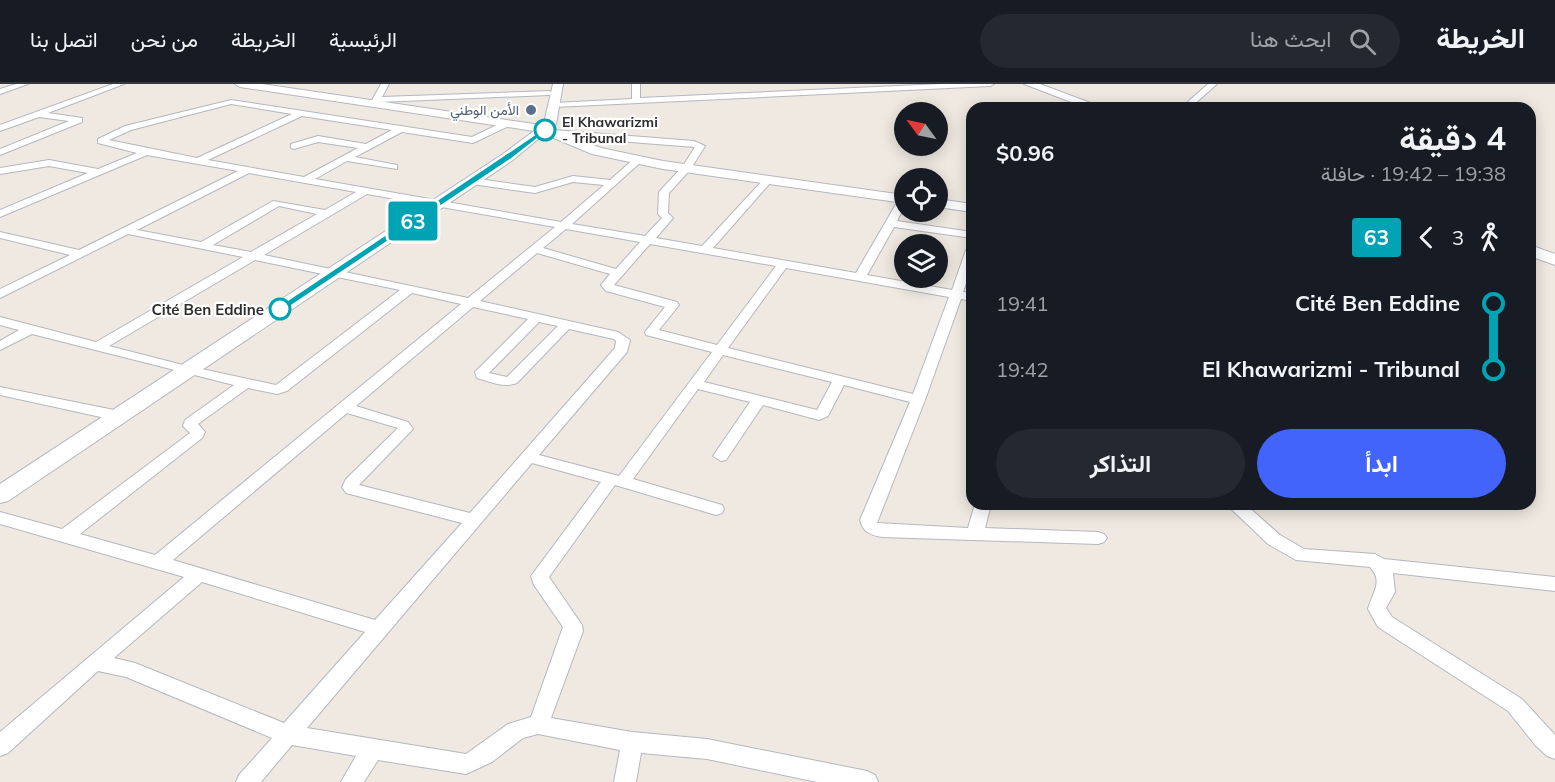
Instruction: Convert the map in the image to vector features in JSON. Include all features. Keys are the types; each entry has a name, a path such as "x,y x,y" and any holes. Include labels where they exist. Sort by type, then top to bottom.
{"main road":[{"path":"240,84 507,123 546,130 597,151 638,160 894,198"},
{"path":"1029,84 1081,102"},
{"path":"435,203 472,181 546,130 550,124 553,91"},
{"path":"0,495 182,369 546,130"},
{"path":"948,204 966,207"},
{"path":"1536,252 1555,260"},
{"path":"0,486 114,415"}],"street":[{"path":"0,92 24,84"},
{"path":"0,128 120,84"},
{"path":"375,102 385,84"},
{"path":"636,84 636,100"},
{"path":"375,102 553,91 636,100 830,86 990,84"},
{"path":"1192,102 1213,84"},
{"path":"507,123 473,140 226,103 128,128 101,141 146,152 966,296"},
{"path":"199,161 301,113"},
{"path":"0,152 79,120 37,114"},
{"path":"307,179 401,129"},
{"path":"546,130 700,146 687,168 664,192 663,214 668,218 608,286 673,305 651,332 918,400"},
{"path":"294,146 318,139 367,147"},
{"path":"0,214 146,152"},
{"path":"345,158 394,167"},
{"path":"158,562 564,225 638,160"},
{"path":"0,171 50,163 98,172"},
{"path":"0,294 249,169"},
{"path":"472,181 539,190 573,179 612,183"},
{"path":"705,250 768,180"},
{"path":"97,347 366,190"},
{"path":"203,246 277,203 325,213"},
{"path":"0,204 15,207"},
{"path":"860,277 894,217"},
{"path":"891,223 966,234"},
{"path":"127,231 411,288 618,336 622,340 622,349 531,458 379,628 247,782"},
{"path":"0,235 81,254"},
{"path":"534,249 618,273"},
{"path":"538,725 573,631 573,625 540,576 694,384 783,264"},
{"path":"966,267 918,400 868,524 874,530 882,531 1098,537"},
{"path":"0,321 182,369 277,390 411,288"},
{"path":"537,317 482,372 482,375 506,382 512,380 567,324"},
{"path":"0,346 31,330"},
{"path":"694,384 819,415 823,413 840,380"},
{"path":"65,536 197,435 198,432 190,426 190,423 246,383"},
{"path":"0,391 114,415"},
{"path":"721,456 759,400"},
{"path":"344,406 403,425 406,429 352,483 350,487 352,489 476,520"},
{"path":"531,458 716,509"},
{"path":"975,534 981,510"},
{"path":"1241,510 1278,543 1302,555 1370,559 1380,565 1555,584"},
{"path":"0,518 379,628"},
{"path":"1380,565 1387,586 1377,609 1386,622 1515,705 1544,739 1555,748"},
{"path":"0,746 199,574"},
{"path":"95,662 128,669 289,735 466,764 476,761 497,742 517,730 538,725 632,742 707,749 867,782"},
{"path":"625,782 632,742"},
{"path":"352,782 373,748"}],"bus line":[{"name":"63","path":"280,309 545,130"}],"place":[{"name":"الأمن الوطني","path":"531,110"},
{"name":"El Khawarizmi - Tribunal","path":"545,130"},
{"name":"Cité Ben Eddine","path":"280,309"}]}
